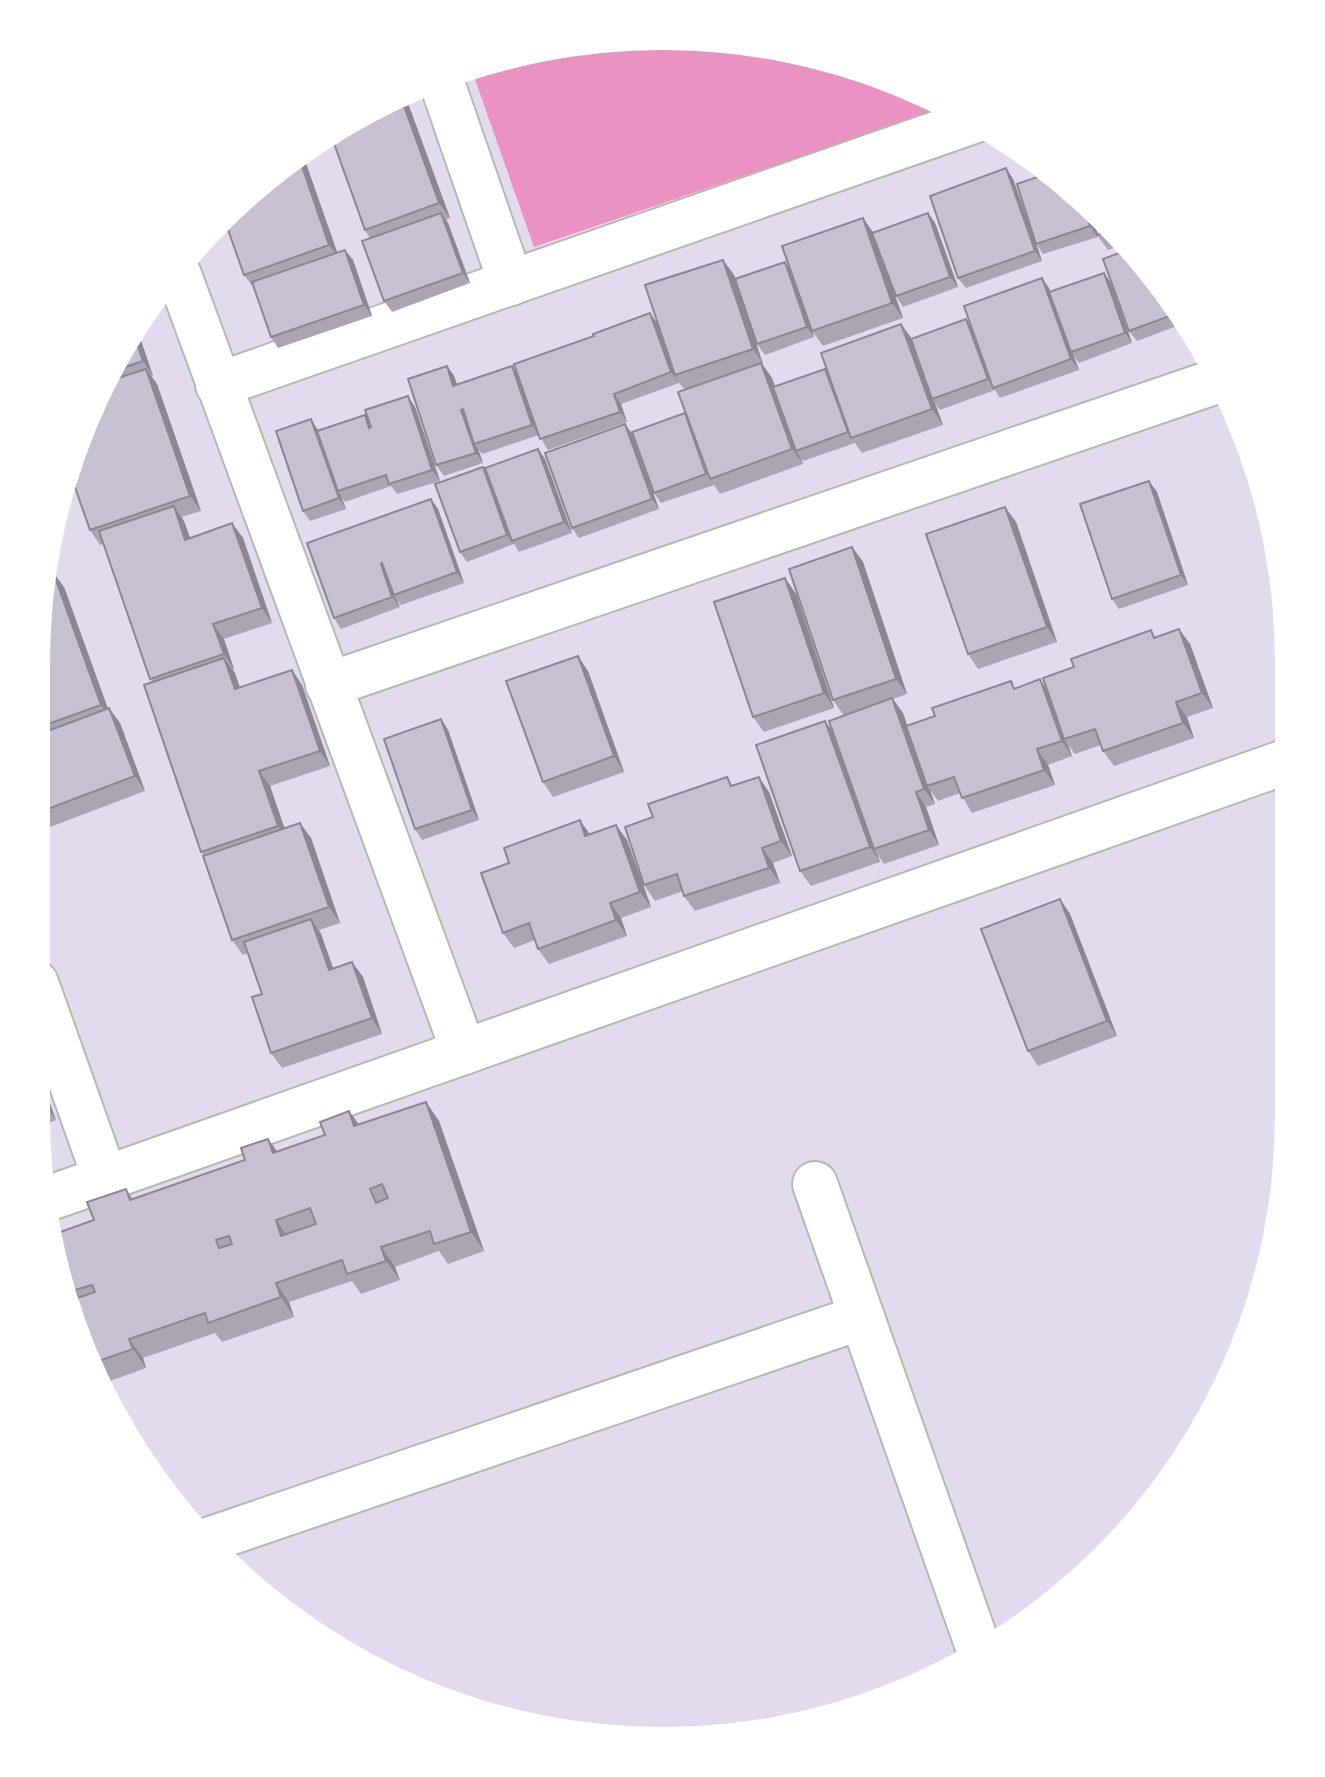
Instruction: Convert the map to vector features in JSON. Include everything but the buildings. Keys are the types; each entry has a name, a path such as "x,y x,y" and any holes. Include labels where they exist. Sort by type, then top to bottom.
{"street":[{"path":"445,91 511,283"},
{"path":"218,385 958,126"},
{"path":"182,284 464,1052"},
{"path":"328,685 1208,384"},
{"path":"55,1196 1275,766"},
{"path":"50,1023 105,1178"},
{"path":"815,1184 976,1641"},
{"path":"219,1536 862,1317"}],"shaded area":[{"path":"622,51 703,51 742,55 821,71 931,112 534,247 475,80 583,55"}]}
